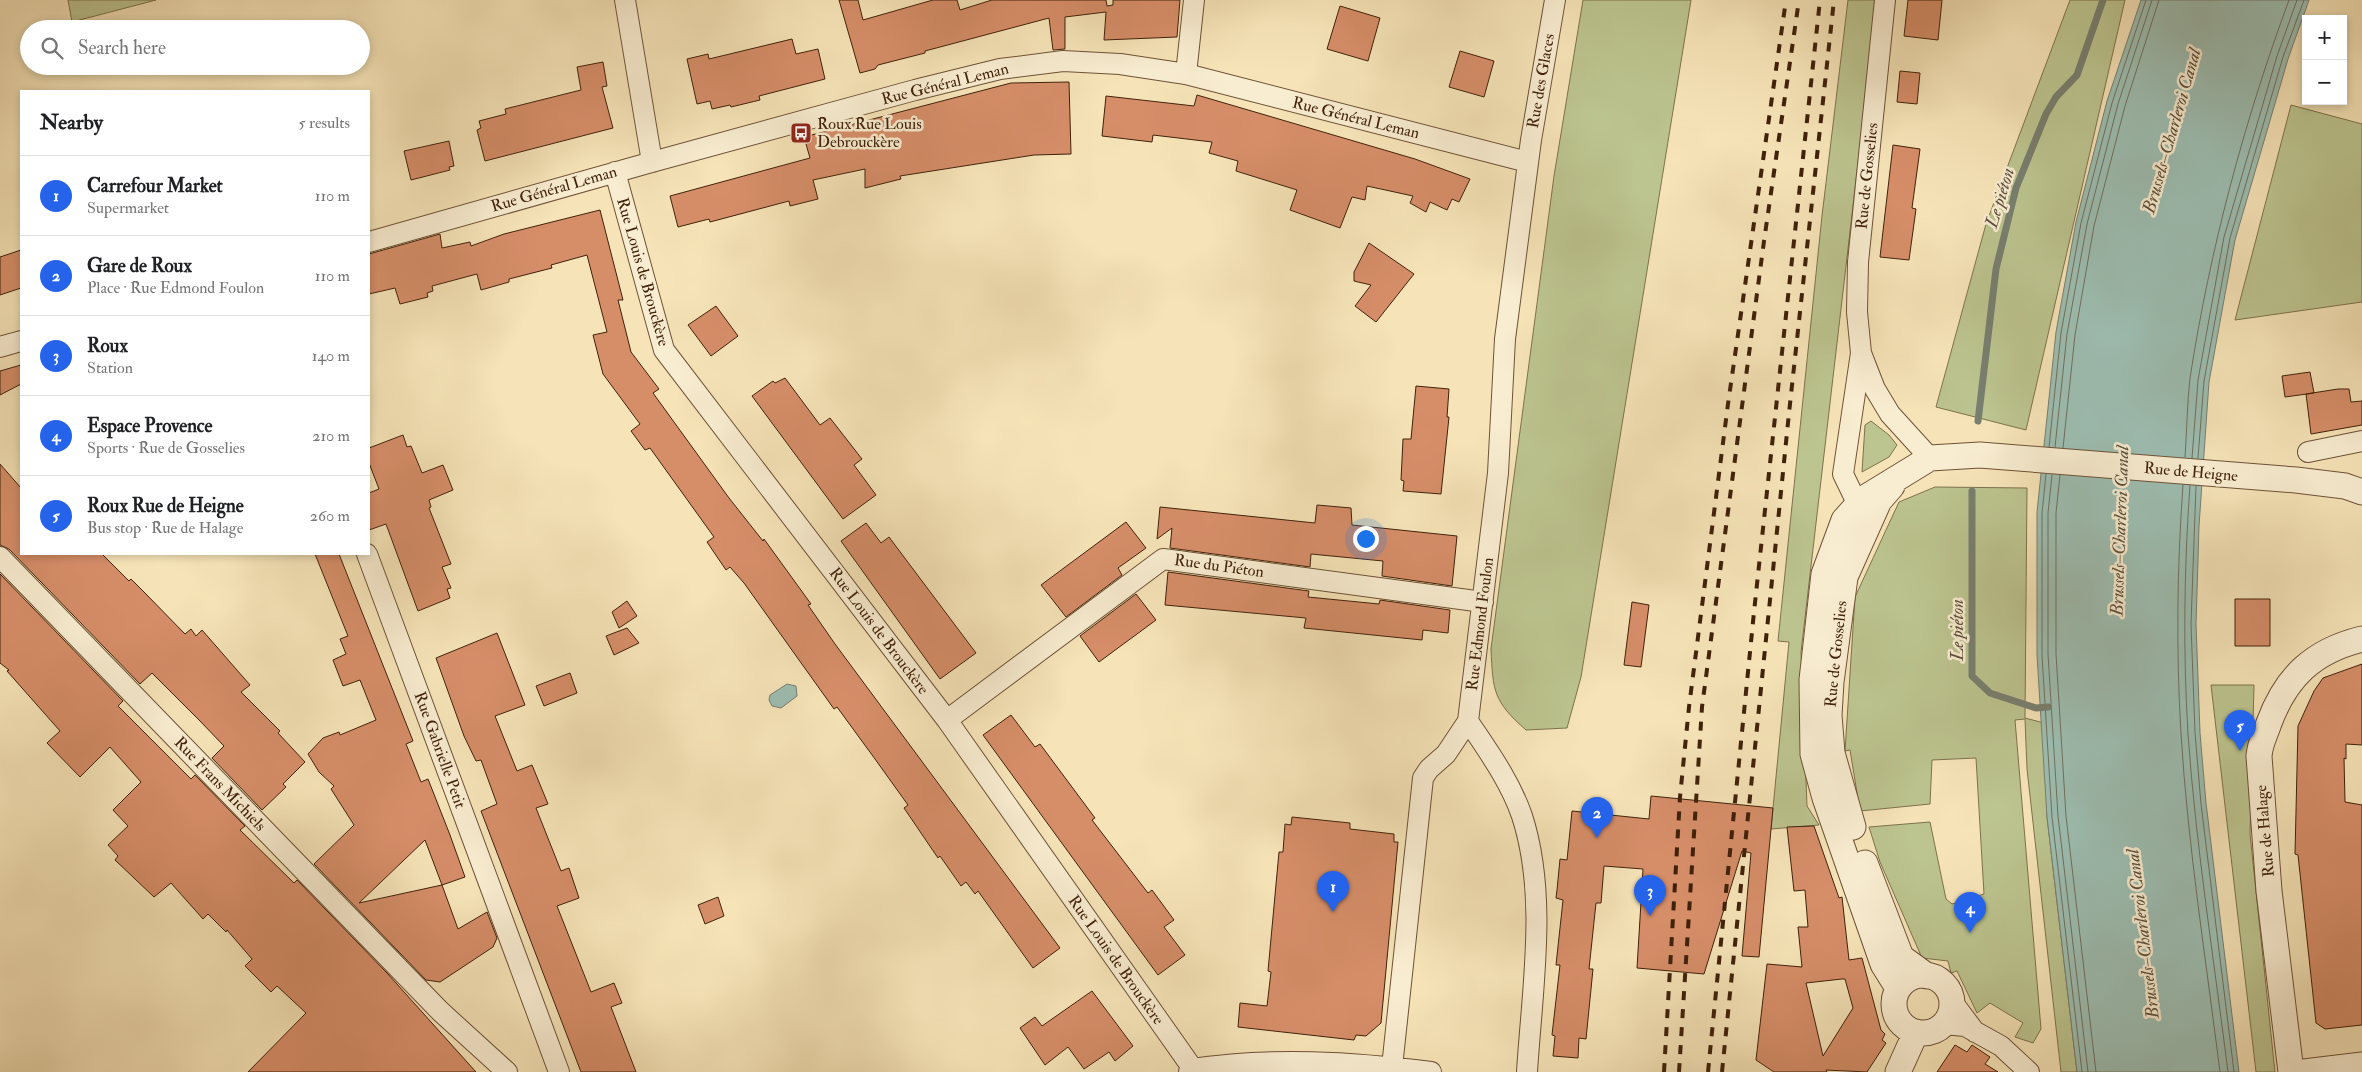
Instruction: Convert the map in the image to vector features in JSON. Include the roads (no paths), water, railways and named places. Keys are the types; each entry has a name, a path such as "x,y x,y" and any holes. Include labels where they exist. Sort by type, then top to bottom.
{"street":[{"path":"625,0 652,162"},
{"path":"1186,74 1194,0"},
{"name":"Rue des Glaces","path":"1528,162 1555,0"},
{"name":"Rue de Gosselies","path":"1885,0 1858,262 1856,312 1861,353 1875,389 1890,414 1930,458 1903,473 1860,502 1844,520 1824,574 1812,680 1813,754 1828,806 1883,964 1898,988"},
{"name":"Rue Général Leman","path":"370,242 615,172 1000,69 1063,61 1120,64 1186,74 1528,162"},
{"name":"Rue Edmond Foulon","path":"1468,721 1498,473 1505,339 1528,162"},
{"name":"Rue Louis de Brouckère","path":"615,172 664,350 947,720 1191,1070"},
{"path":"0,347 20,341"},
{"name":"Rue de Gosselies","path":"1860,502 1843,474 1861,353"},
{"path":"2308,452 2362,441"},
{"name":"Rue de Heigne","path":"1930,458 1980,455 2268,478 2346,486 2362,492"},
{"name":"Rue de Gosselies","path":"1903,473 1879,501 1845,577 1831,682 1829,715 1832,753 1863,860 1901,957 1927,976"},
{"name":"Rue Gabrielle Petit","path":"367,555 559,1072"},
{"name":"Rue Frans Michiels","path":"0,557 440,1011 507,1072"},
{"name":"Rue du Piéton","path":"947,720 1163,558 1483,602"},
{"name":"Rue de Halage","path":"2291,1072 2270,891 2259,756 2261,740 2275,706 2298,672 2313,659 2362,639"},
{"path":"1392,1067 1423,778 1429,769 1446,754 1468,721 1505,776 1522,816 1535,872 1536,920 1527,1072"},
{"path":"1951,1000 1952,1008 1944,1024 1932,1032 1916,1032 1901,1023 1896,1015 1894,997 1898,988 1911,978 1927,976 1943,984 1951,1000 1975,1032"},
{"path":"1944,1024 1965,1026 2001,1046 2029,1072"},
{"path":"1898,1072 1916,1032"},
{"path":"1191,1070 1237,1062 1300,1062 1392,1067 1431,1072"},
{"path":"2304,1072 2362,1065"}],"water":[{"name":"Brussels–Charleroi Canal","path":"2141,0 2309,0 2304,15 2302,15 2288,59 2235,240 2209,382 2199,526 2196,624 2200,733 2206,803 2239,1072 2077,1072 2047,817 2037,655 2037,512 2056,332 2076,222 2107,101"},
{"path":"787,684 796,686 797,696 781,708 772,706 769,700 770,695"}],"waterway":[{"name":"Le piéton","path":"1978,421 1996,269 2016,188 2046,114 2056,97 2077,75 2103,0"},
{"name":"Le piéton","path":"1972,491 1972,676 1990,693 2036,708 2048,707"}],"railway":[{"path":"1664,1072 1680,797 1689,707 1728,404 1786,0"},
{"path":"1679,1072 1702,707 1764,241 1799,0"},
{"path":"1708,1072 1754,612 1820,0"},
{"path":"1722,1072 1789,413 1834,0"}],"place":[{"name":"Roux Rue Louis Debrouckère","path":"801,133"},
{"name":"Roux Rue de Heigne","path":"2240,751"},
{"name":"Gare de Roux","path":"1597,838"},
{"name":"Carrefour Market","path":"1333,912"},
{"name":"Roux","path":"1650,916"},
{"name":"Espace Provence","path":"1970,933"}]}
